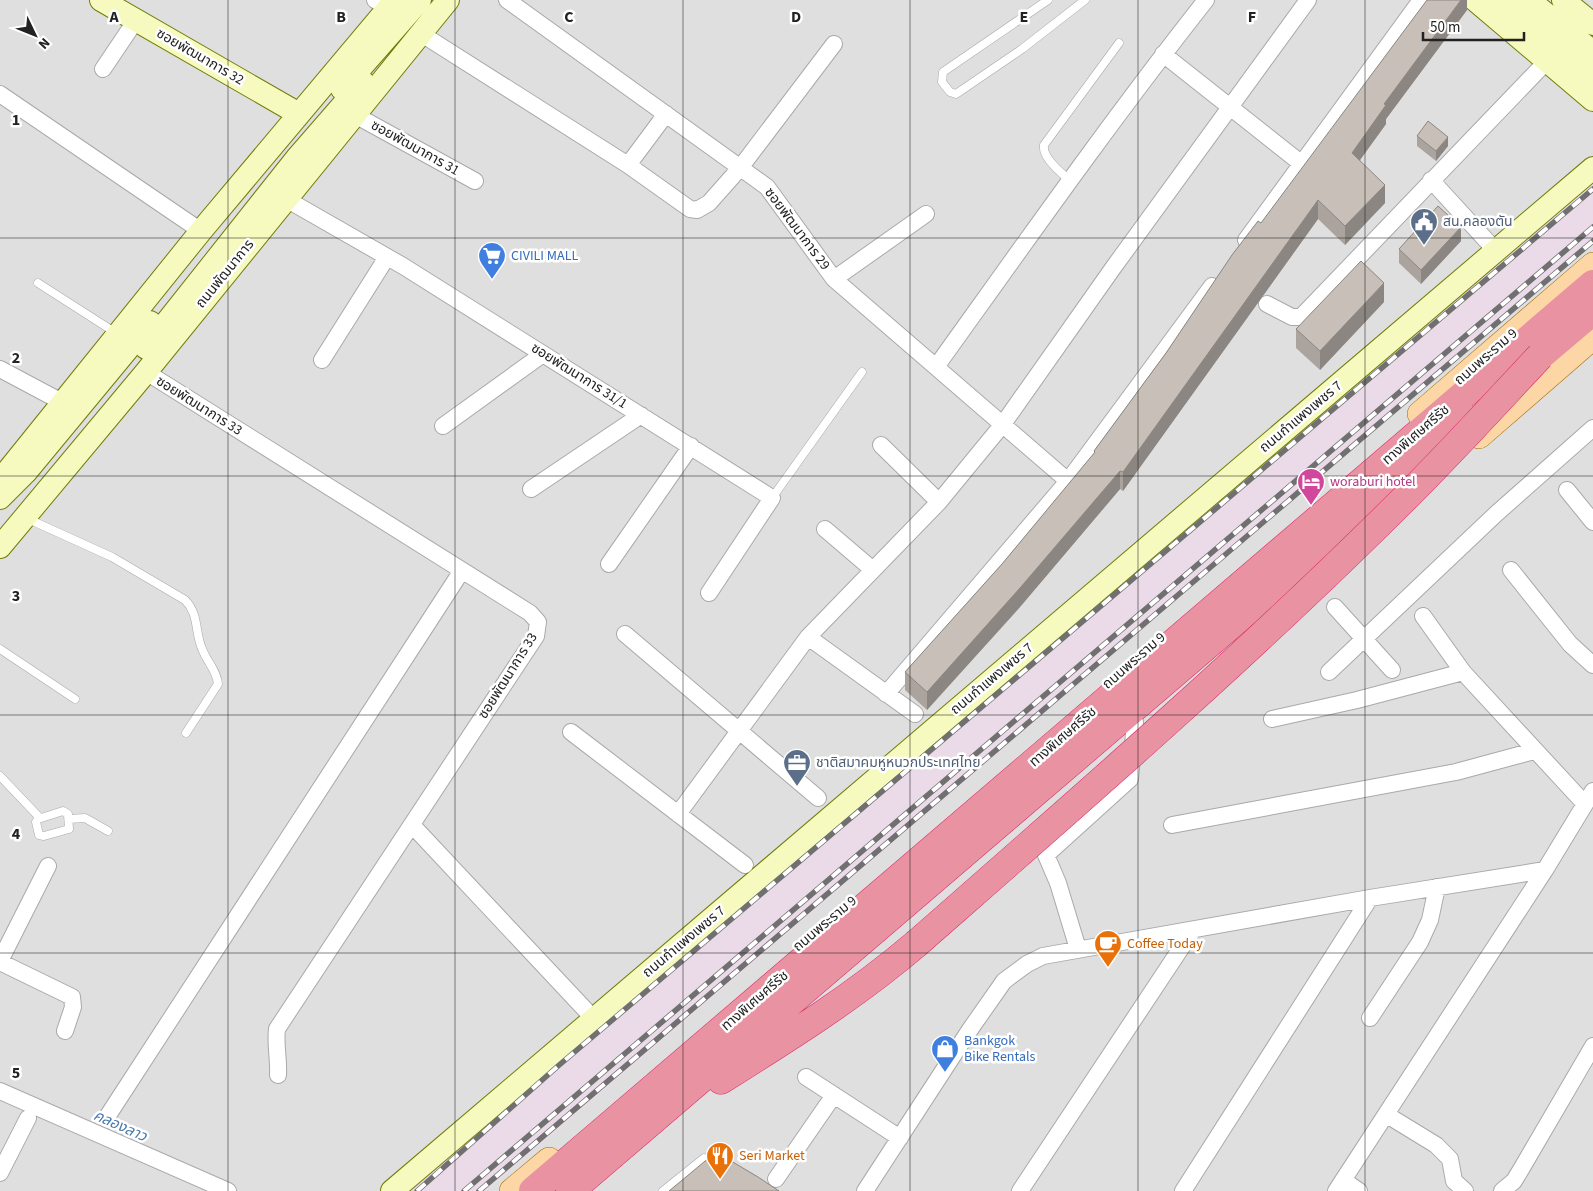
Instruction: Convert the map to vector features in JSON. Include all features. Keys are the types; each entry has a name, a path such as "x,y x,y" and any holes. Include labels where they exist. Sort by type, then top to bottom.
{"highway":[{"name":"ทางพิเศษศรีรัช","path":"533,1191 1593,284"},
{"name":"ทางพิเศษศรีรัช","path":"570,1191 1260,600 1593,310"},
{"path":"706,1089 834,1008 916,944 1084,797 1276,623 1398,506 1540,356"}],"main road":[{"name":"ซอยพัฒนาการ 32","path":"100,0 299,114"},
{"name":"ถนนพัฒนาการ","path":"0,498 26,472 71,418 287,152 420,0"},
{"name":"ถนนพัฒนาการ","path":"0,539 29,495 290,167 431,0"},
{"name":"ถนนพัฒนาการ","path":"0,547 146,372 448,0"},
{"path":"1476,0 1546,61 1592,92"},
{"path":"1502,0 1592,92"},
{"path":"1529,0 1593,52"},
{"path":"1563,0 1593,23"},
{"path":"0,480 201,231 299,114 386,3"},
{"name":"ถนนกำแพงเพชร 7","path":"392,1191 1593,168"},
{"name":"ถนนพระราม 9","path":"512,1191 1074,713 1593,265"},
{"path":"589,1191 1278,599 1492,426 1592,340"}],"street":[{"name":"ซอยพัฒนาการ 29","path":"507,0 767,186 834,279 1068,481"},
{"path":"936,367 1163,54 1206,0"},
{"path":"678,814 808,637 939,502 1003,424 1308,0"},
{"path":"1238,251 1421,0"},
{"path":"103,69 136,20"},
{"path":"420,33 628,165 690,208 698,210 709,203 740,168 834,44"},
{"path":"1163,54 1302,164"},
{"path":"1267,304 1292,317 1301,317 1546,61"},
{"path":"0,94 201,231"},
{"name":"ซอยพัฒนาการ 31","path":"355,114 475,181"},
{"path":"628,165 666,114"},
{"path":"1431,180 1496,251"},
{"name":"ซอยพัฒนาการ 31/1","path":"286,199 387,257 772,498"},
{"path":"834,279 926,214"},
{"path":"322,360 387,257"},
{"path":"886,694 1068,481 1220,275"},
{"path":"443,426 543,354"},
{"path":"0,370 62,402"},
{"name":"ซอยพัฒนาการ 33","path":"146,372 461,572 530,613 538,622 536,636 277,1029 275,1044 279,1060 278,1075"},
{"path":"531,489 641,415"},
{"path":"1329,672 1497,513 1593,428"},
{"path":"881,445 939,502"},
{"path":"609,564 691,446"},
{"path":"1567,490 1593,522"},
{"path":"709,593 772,498"},
{"path":"825,529 873,570"},
{"path":"1511,570 1570,644 1593,665"},
{"path":"107,1117 461,572"},
{"path":"1335,607 1392,670"},
{"path":"1359,1191 1340,1185 1545,870 1589,797 1534,751 1463,672 1423,616"},
{"path":"625,634 818,798"},
{"path":"808,637 915,714"},
{"path":"1272,719 1357,700 1463,672"},
{"path":"1078,949 1058,883 1046,855 1130,779 1135,722"},
{"path":"572,732 745,865"},
{"path":"1172,825 1456,772 1534,751"},
{"path":"412,825 594,1019"},
{"path":"48,866 0,961 72,998 73,1007 65,1031"},
{"path":"866,1191 969,1031 1004,981 1027,964 1043,956 1370,898 1545,870"},
{"path":"1370,1018 1420,942 1430,920 1437,887"},
{"path":"1183,1191 1370,898"},
{"path":"1020,1191 1193,930"},
{"path":"1502,1191 1514,1181 1593,1046"},
{"path":"806,1077 900,1138"},
{"path":"0,1091 228,1191"},
{"path":"776,1179 834,1095"},
{"path":"1387,1115 1436,1145 1450,1159 1454,1180 1464,1191"},
{"path":"0,1173 28,1118"}],"lane":[{"path":"1048,0 944,72 942,82 950,92 956,94 964,89 1022,49 1085,0"},
{"path":"1070,181 1047,157 1043,149 1044,145 1119,44"},
{"path":"38,283 117,334"},
{"path":"772,498 862,372"},
{"path":"24,517 112,557 185,600 191,606 196,616 203,651 217,677 218,684 186,733"},
{"path":"0,649 75,699"},
{"path":"0,776 40,818"},
{"path":"63,811 67,813 69,819 68,829 42,836 39,834 36,822 40,818 63,811"},
{"path":"69,819 85,818 108,832"},
{"path":"663,1191 704,1158 720,1167"}],"shaded area":[{"path":"0,0 1593,0 1593,1191 0,1191"},
{"path":"1593,166 1593,244 486,1191 385,1191"}],"building":[{"path":"1427,0 1461,0 1384,104 1386,105 1352,153 1385,185 1345,226 1318,200 1123,472 1120,471 1020,588 927,692 905,672 1002,564 1095,452 1166,353 1232,255 1258,221 1261,223"},
{"path":"1428,121 1448,137 1436,151 1417,136"},
{"path":"1438,206 1461,227 1421,270 1399,249"},
{"path":"1361,261 1384,283 1320,351 1296,329"},
{"path":"716,1152 758,1177 779,1191 669,1191"}],"railway":[{"path":"417,1191 558,1066 1593,189"},
{"path":"464,1191 1593,227"},
{"path":"479,1191 1593,241"}],"place":[{"name":"สน.คลองตัน","path":"1424,246"},
{"name":"CIVILI MALL","path":"492,280"},
{"name":"woraburi hotel","path":"1311,506"},
{"name":"ชาติสมาคมหูหนวกประเทศไทย","path":"797,787"},
{"name":"Coffee Today","path":"1108,968"},
{"name":"Bankgok Bike Rentals","path":"945,1073"},
{"name":"Seri Market","path":"720,1180"}],"water label":[{"name":"คลองลาว","path":"120,1126"}]}
